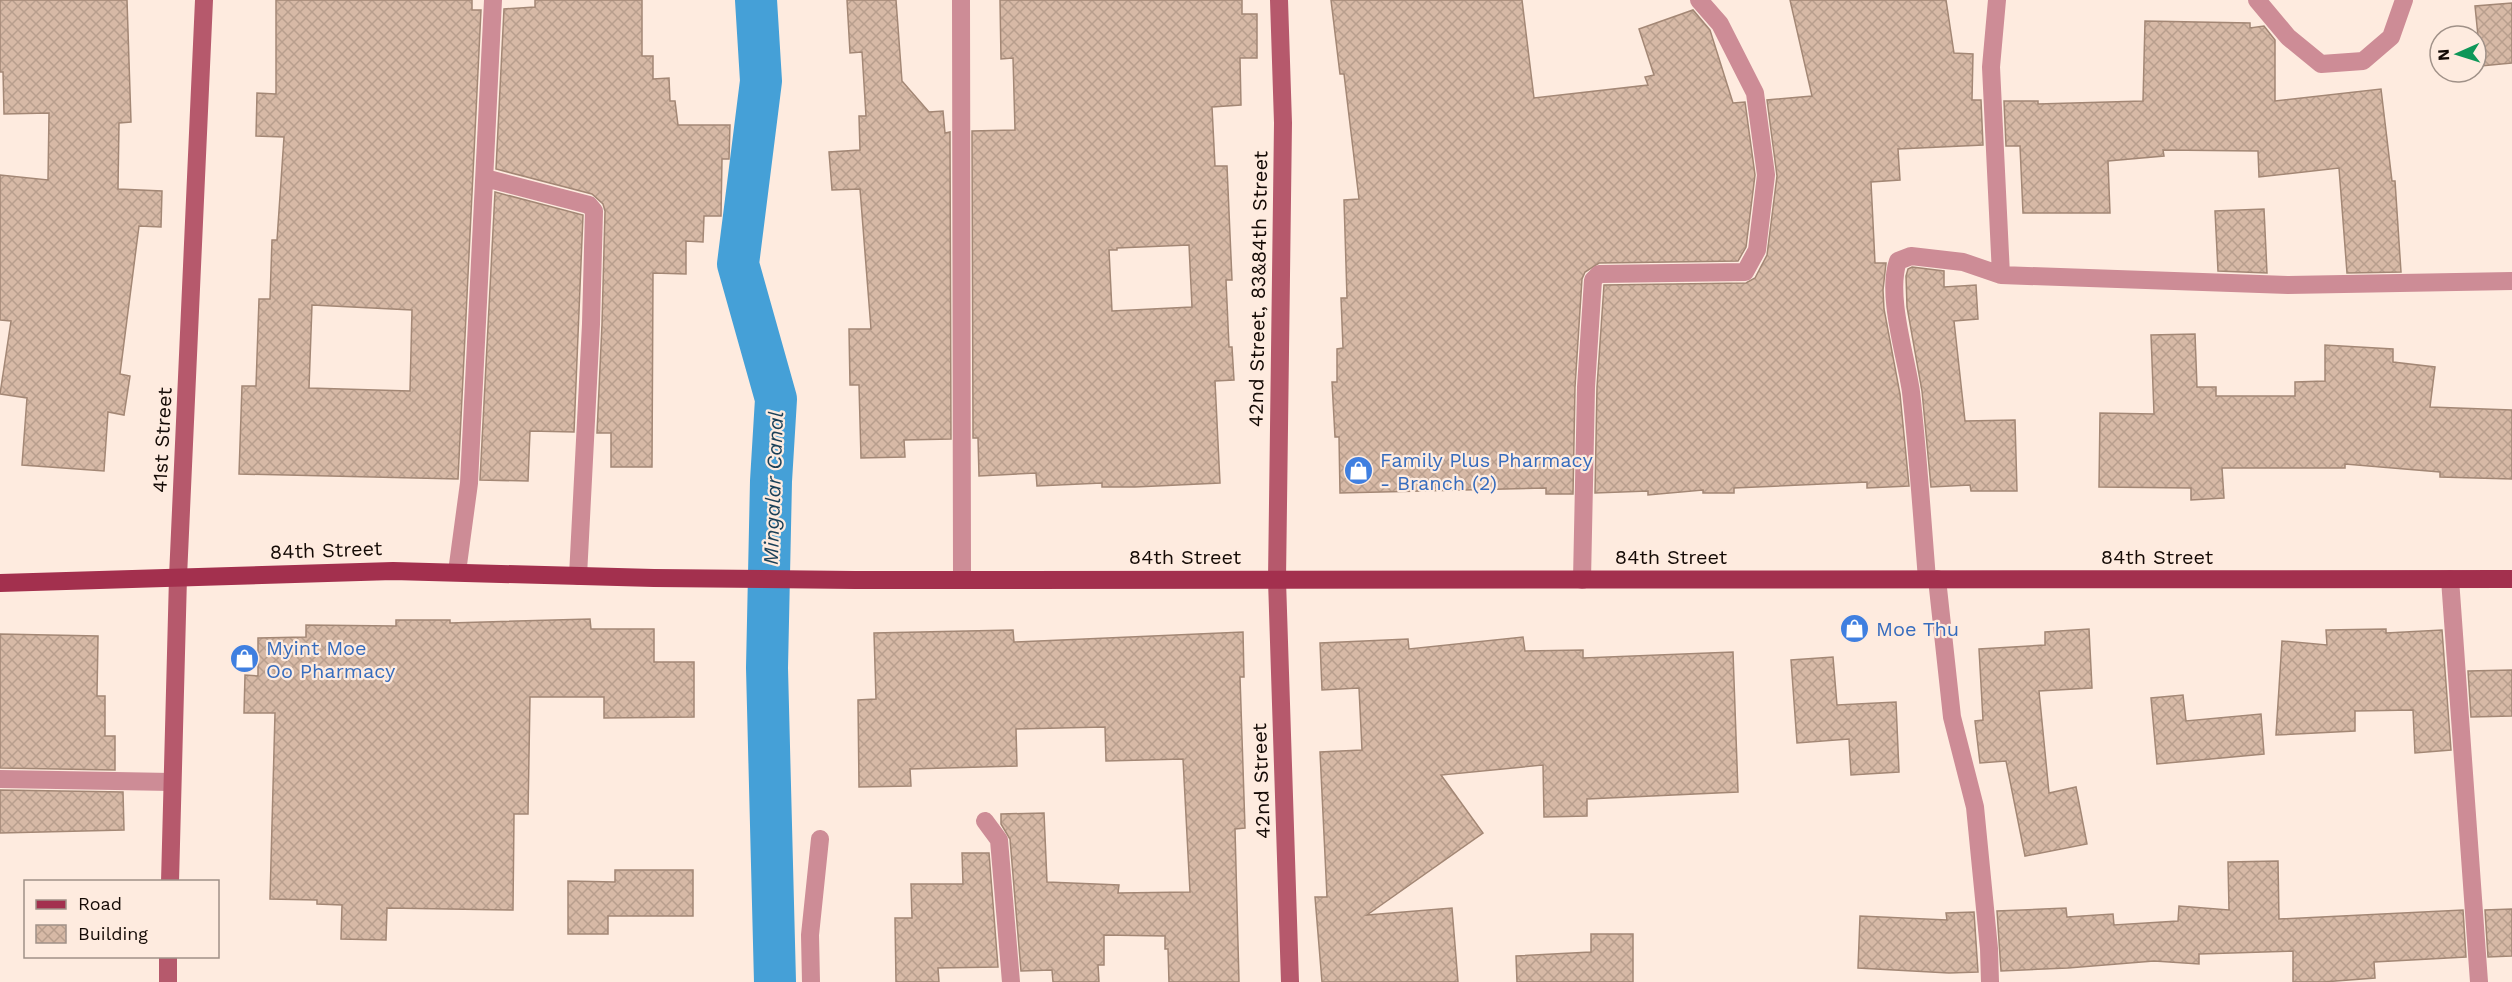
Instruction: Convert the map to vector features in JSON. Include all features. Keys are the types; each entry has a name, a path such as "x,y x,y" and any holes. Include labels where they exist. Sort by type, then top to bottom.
{"main road":[{"name":"84th Street","path":"0,583 393,571 654,578 962,580 2512,579"}],"street":[{"name":"41st Street","path":"170,880 178,577 204,0"},
{"path":"457,572 468,483 486,178 493,0"},
{"path":"962,0 962,580"},
{"name":"42nd Street, 83&84th Street","path":"1277,579 1283,123 1279,0"},
{"path":"1582,579 1586,387 1593,280 1599,274 1745,272 1757,250 1766,175 1755,93 1720,24 1699,0"},
{"path":"1997,0 1991,67 2001,275"},
{"path":"2257,0 2288,37 2321,64 2362,62 2391,37 2404,0"},
{"path":"486,178 589,205 594,211 591,324 578,576"},
{"path":"1990,982 1989,949 1975,807 1949,698 1932,579 1912,400 1900,334 1894,273 1898,261 1911,256 1962,262 2001,275 2288,285 2512,280"},
{"name":"42nd Street","path":"1277,579 1290,982"},
{"path":"2450,579 2479,982"},
{"path":"0,779 172,782"},
{"path":"985,821 999,840 1011,982"},
{"path":"811,982 810,935 820,839"},
{"path":"168,958 168,982"}],"building":[{"path":"0,0 127,0 131,122 119,123 118,189 162,191 161,227 139,226 120,374 130,376 124,415 108,412 104,471 22,465 27,398 0,394 11,321 0,320 0,175 48,180 49,113 4,114 3,72 0,72"},
{"path":"276,0 472,0 472,10 481,10 458,479 239,474 242,386 256,386 259,299 270,299 272,240 277,240 284,137 256,136 257,93 276,94","holes":["312,305 412,310 410,391 309,388"]},
{"path":"535,0 642,0 642,56 653,56 653,79 669,78 670,101 675,101 678,125 730,125 729,159 722,159 721,216 704,216 703,242 686,241 686,274 653,273 652,467 611,467 611,433 597,433 605,211 603,204 592,194 496,169 504,9 535,7"},
{"path":"847,0 896,0 902,81 929,112 943,111 945,133 950,132 951,439 904,440 905,457 861,458 859,385 850,385 849,329 871,329 860,189 832,190 829,152 860,150 859,116 866,116 862,52 850,53"},
{"path":"1000,0 1242,0 1242,14 1257,14 1257,58 1240,58 1241,105 1212,107 1215,166 1227,166 1232,280 1226,280 1229,347 1232,347 1234,380 1215,381 1220,483 1135,487 1102,487 1102,483 1037,486 1036,473 979,476 978,438 973,438 972,131 1015,130 1013,58 1001,59","holes":["1189,245 1192,307 1112,311 1109,250"]},
{"path":"1331,0 1522,0 1534,98 1648,85 1645,77 1654,75 1639,29 1693,10 1710,30 1733,103 1745,102 1755,175 1746,247 1738,261 1599,263 1585,272 1582,279 1575,387 1573,494 1546,494 1546,488 1340,493 1339,437 1335,437 1332,382 1337,382 1337,349 1343,348 1341,298 1347,298 1344,200 1359,199 1344,74 1340,74"},
{"path":"1790,0 1946,0 1954,53 1973,54 1972,100 1981,100 1983,145 1898,149 1900,180 1871,182 1875,263 1886,263 1883,290 1884,309 1900,394 1909,486 1867,488 1867,482 1734,488 1734,493 1703,493 1703,490 1648,495 1648,491 1595,493 1597,387 1604,285 1746,283 1755,278 1767,255 1777,176 1767,100 1812,96"},
{"path":"2512,3 2512,63 2488,65 2488,24 2477,24 2475,6"},
{"path":"2145,21 2250,23 2250,28 2264,26 2275,40 2275,101 2381,89 2392,181 2395,181 2401,272 2347,273 2339,168 2259,177 2258,151 2163,150 2164,156 2108,161 2110,213 2023,213 2020,146 2006,146 2004,101 2038,101 2038,104 2143,101"},
{"path":"495,192 583,215 574,432 530,431 528,481 480,480"},
{"path":"2264,209 2267,273 2218,271 2215,211"},
{"path":"1912,267 1944,271 1944,287 1976,285 1978,319 1954,321 1965,421 2015,420 2017,491 1971,491 1970,485 1931,487 1922,391 1907,307 1906,276 1908,269"},
{"path":"2195,334 2197,387 2216,387 2216,396 2295,396 2295,382 2325,381 2325,345 2393,349 2393,362 2435,367 2430,407 2512,410 2512,479 2440,477 2440,472 2345,464 2345,468 2222,468 2224,498 2191,500 2191,488 2099,487 2100,413 2154,414 2151,335"},
{"path":"590,619 591,629 654,629 654,662 694,662 694,717 604,718 604,697 530,697 528,814 514,814 513,910 387,908 386,940 341,939 342,905 317,904 317,900 270,899 275,713 244,713 245,675 258,676 258,638 306,637 306,625 396,626 396,620 450,620 450,623"},
{"path":"2089,629 2092,688 2039,691 2049,793 2076,787 2087,844 2025,856 2006,761 1980,763 1975,721 1983,720 1979,649 2045,645 2045,632"},
{"path":"2386,629 2386,633 2442,630 2451,750 2415,753 2413,710 2355,711 2355,731 2276,735 2282,641 2327,645 2326,630"},
{"path":"1013,630 1014,642 1243,632 1244,677 1240,677 1245,828 1235,829 1239,982 1169,982 1168,949 1165,949 1165,936 1104,935 1104,965 1098,965 1099,982 1053,982 1052,970 1021,971 1010,839 1001,824 1001,814 1044,813 1047,882 1119,885 1118,893 1190,892 1183,759 1106,761 1105,727 1016,729 1017,766 910,769 911,786 859,787 858,700 876,699 874,633"},
{"path":"0,634 98,636 97,696 105,696 105,736 115,736 115,770 0,768"},
{"path":"1523,637 1525,651 1583,650 1583,658 1733,652 1738,792 1587,799 1587,816 1544,817 1543,765 1441,775 1483,833 1367,915 1452,908 1458,982 1322,982 1315,897 1327,897 1320,752 1362,750 1359,688 1322,690 1320,643 1408,639 1409,649"},
{"path":"1833,657 1837,705 1896,702 1899,772 1851,775 1849,739 1797,743 1791,660"},
{"path":"2512,670 2512,716 2471,717 2468,671"},
{"path":"2183,695 2186,721 2261,714 2264,754 2157,764 2151,698"},
{"path":"0,790 123,792 124,830 0,833"},
{"path":"962,853 989,853 998,967 938,968 939,982 896,982 895,918 912,918 911,884 963,884"},
{"path":"2278,861 2279,919 2463,910 2466,957 2374,962 2375,978 2323,982 2293,982 2293,951 2199,954 2199,964 2154,961 2001,971 1997,911 2066,908 2067,917 2113,914 2114,925 2178,921 2179,906 2229,910 2228,862"},
{"path":"615,870 693,870 693,916 608,916 608,934 568,934 568,881 615,882"},
{"path":"2512,909 2512,956 2488,957 2485,910"},
{"path":"1974,912 1978,972 1949,973 1858,968 1860,916 1947,920 1946,913"},
{"path":"1591,934 1633,934 1633,982 1517,982 1516,956 1591,952"}],"waterway":[{"name":"Mingalar Canal","path":"756,0 761,81 738,264 776,399 771,481 767,668 775,982"}],"place":[{"name":"Family Plus Pharmacy - Branch (2)","path":"1359,471"},
{"name":"Moe Thu","path":"1855,629"},
{"name":"Myint Moe Oo Pharmacy","path":"245,659"}]}
